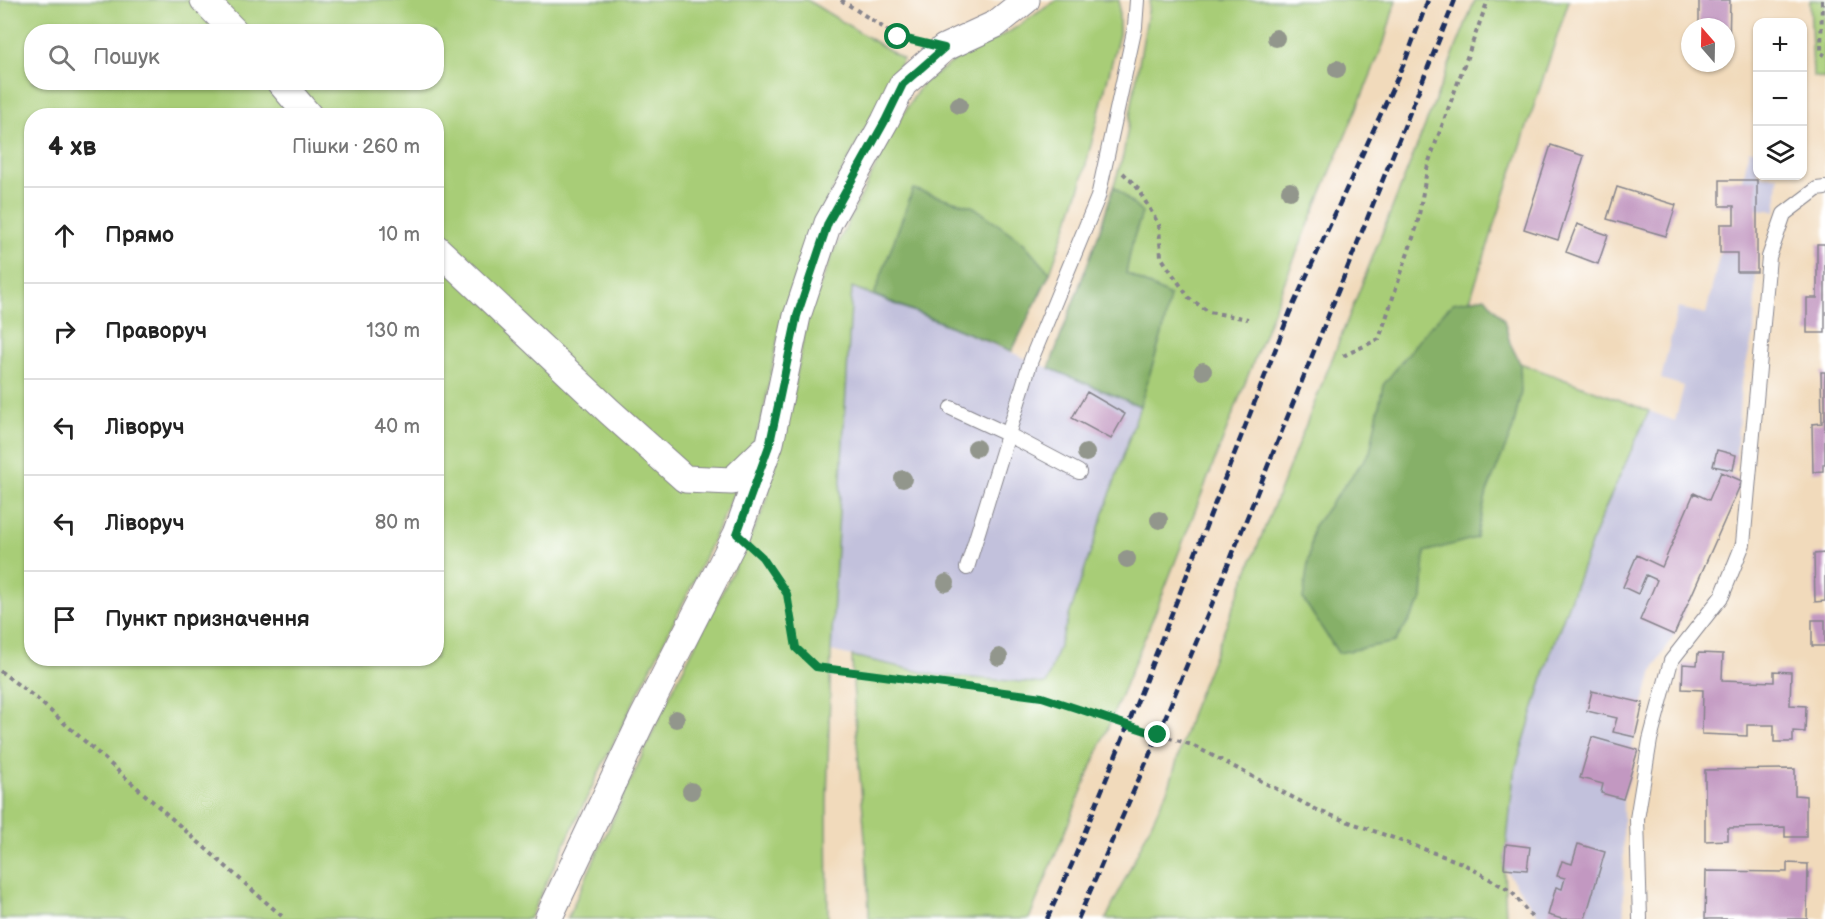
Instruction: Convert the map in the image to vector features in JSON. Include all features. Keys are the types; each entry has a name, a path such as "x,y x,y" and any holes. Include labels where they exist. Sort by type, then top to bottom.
{"street":[{"path":"204,0 227,24"},
{"path":"548,919 642,720 737,534 770,443 797,316 828,223 903,84 944,48 996,24 1026,0"},
{"path":"287,90 302,108"},
{"path":"444,256 609,411 685,479 732,481 770,443"}],"lane":[{"path":"967,568 1031,360 1098,197 1135,27 1137,0"},
{"path":"1640,919 1637,819 1650,740 1671,661 1722,596 1743,544 1768,257 1784,214 1817,189 1825,188"},
{"path":"951,408 1079,472"}],"path":[{"path":"840,0 898,37 944,48"},
{"path":"1342,356 1379,339 1417,226 1428,165 1488,0"},
{"path":"1822,0 1821,53 1825,55"},
{"path":"1107,156 1137,187 1159,225 1161,257 1189,298 1209,312 1248,319"},
{"path":"737,534 762,557 787,594 796,648 816,667 1042,697 1192,745 1318,812 1462,863 1512,892 1533,919"},
{"path":"0,671 45,706 285,919"}],"shaded area":[{"path":"1749,150 1753,150 1753,180 1778,180 1776,211 1757,209 1754,332 1741,385 1736,455 1733,470 1729,475 1742,481 1674,635 1654,668 1643,703 1632,748 1638,750 1623,799 1624,919 1541,919 1504,868 1514,774 1551,651 1600,520 1649,411 1675,421 1684,386 1661,379 1678,308 1706,314 1720,253 1734,224 1733,206 1720,206 1720,180 1743,180"},
{"path":"852,286 1140,406 1046,684 935,675 831,651"}],"green space":[{"path":"0,0 807,0 903,59 814,224 783,312 762,420 731,500 529,919 0,919"},
{"path":"1057,0 1119,0 1119,34 1081,184 1050,273 1012,351 852,287 831,651 827,804 828,919 567,919 669,697 763,511 793,395 806,321 833,253 895,127 922,84 963,55 1009,32"},
{"path":"1150,0 1396,0 1384,43 1285,281 1159,603 1029,919 869,919 852,656 935,675 1046,684 1140,406 1049,368 1099,233 1123,156"},
{"path":"1475,0 1569,0 1458,336 1520,363 1649,411 1600,520 1551,651 1514,774 1504,868 1506,919 1106,919 1170,784 1191,713"},
{"path":"1810,0 1825,0 1825,79 1813,76"},
{"path":"1114,186 1142,213 1126,273 1170,296 1163,331 1140,406 1049,368"},
{"path":"913,189 974,207 1024,243 1050,273 1012,351 874,295"},
{"path":"1485,297 1504,320 1510,343 1520,363 1521,392 1513,429 1487,492 1476,538 1425,552 1422,600 1395,642 1338,653 1303,599 1313,527 1370,452 1383,385 1426,331 1453,303"}],"building":[{"path":"1699,0 1730,0 1730,18 1699,18"},
{"path":"1551,145 1584,156 1558,240 1524,229"},
{"path":"1720,180 1757,180 1757,272 1737,272 1737,253 1720,253 1720,224 1734,224 1734,206 1720,206"},
{"path":"1617,187 1676,205 1666,236 1607,219"},
{"path":"1577,224 1608,235 1598,264 1566,252"},
{"path":"1817,244 1825,244 1825,333 1807,333 1807,298 1817,298"},
{"path":"1821,372 1825,372 1825,464 1823,464 1823,471 1813,472 1812,424 1822,423"},
{"path":"1087,392 1125,414 1111,439 1072,418"},
{"path":"1717,450 1736,455 1733,470 1713,466"},
{"path":"1721,472 1742,481 1674,635 1640,620 1657,580 1646,575 1638,594 1623,587 1637,555 1662,567 1694,493 1709,500"},
{"path":"1825,553 1825,601 1815,602 1814,554"},
{"path":"1812,620 1825,620 1825,646 1812,646"},
{"path":"1698,653 1723,654 1722,680 1774,682 1774,671 1791,672 1790,705 1806,706 1805,732 1793,731 1793,742 1774,742 1774,725 1747,725 1747,736 1702,734 1703,690 1682,689 1683,664 1697,665"},
{"path":"1592,691 1643,703 1635,737 1613,732 1617,718 1587,711"},
{"path":"1592,737 1638,750 1623,799 1601,793 1603,784 1580,778"},
{"path":"1795,769 1795,795 1806,796 1806,837 1785,837 1785,827 1728,828 1728,840 1705,841 1705,770"},
{"path":"1506,844 1530,847 1527,870 1504,868"},
{"path":"1578,844 1605,852 1585,919 1562,919 1548,915 1556,887 1562,889 1565,878 1557,876 1562,861 1572,864"},
{"path":"1787,863 1808,864 1807,919 1705,919 1706,871 1787,872"}],"railway":[{"path":"1047,919 1072,864 1128,725 1290,312 1406,59 1428,0"},
{"path":"1078,919 1224,575 1455,0"}],"route":[{"path":"898,37 944,48 903,84 828,223 797,316 770,443 737,534 762,557 787,594 796,648 816,667 1042,697 1158,735"}]}
